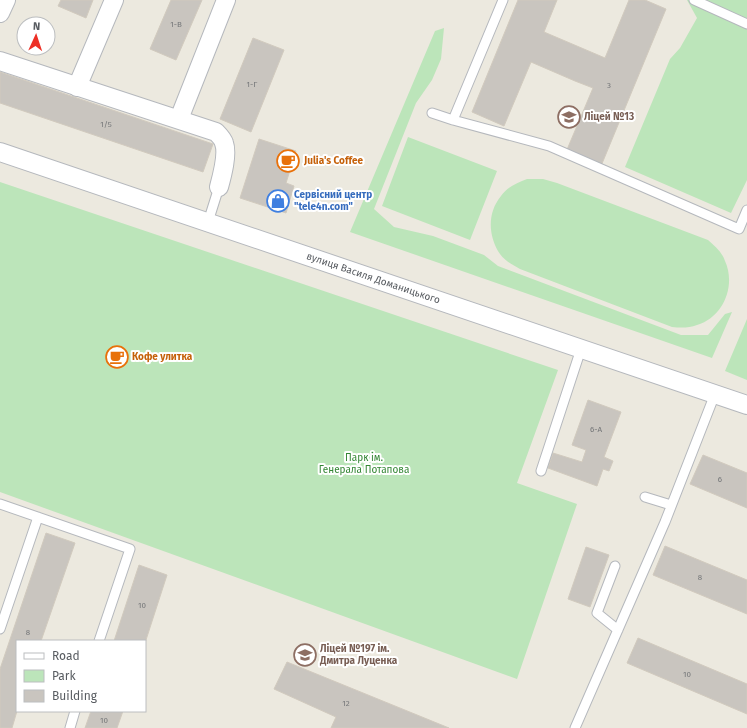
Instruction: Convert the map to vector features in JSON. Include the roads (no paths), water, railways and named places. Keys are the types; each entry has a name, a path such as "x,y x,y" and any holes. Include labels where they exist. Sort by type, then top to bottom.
{"street":[{"path":"0,13 6,0"},
{"path":"77,86 114,0"},
{"path":"179,119 226,0"},
{"path":"0,61 216,132 224,142 225,156 219,187"},
{"name":"вулиця Василя Доманицького","path":"0,152 747,405"}],"lane":[{"path":"453,120 503,0"},
{"path":"694,0 747,24"},
{"path":"432,112 453,120 549,146 739,228 747,210"},
{"path":"208,222 219,187"},
{"path":"540,471 581,349"},
{"path":"575,728 671,506 715,394"},
{"path":"645,496 671,506"},
{"path":"0,504 130,549 99,640"},
{"path":"0,629 38,517"},
{"path":"615,566 597,613 618,630"},
{"path":"70,728 75,712"}],"place":[{"name":"Ліцей №13","path":"569,117"},
{"name":"Julia's Coffee","path":"288,161"},
{"name":"Сервісний центр \"tele4n.com\"","path":"278,201"},
{"name":"Кофе улитка","path":"117,357"},
{"name":"Ліцей №197 ім. Дмитра Луценка","path":"305,655"}],"park label":[{"name":"Парк ім. Генерала Потапова","path":"364,464"}]}
